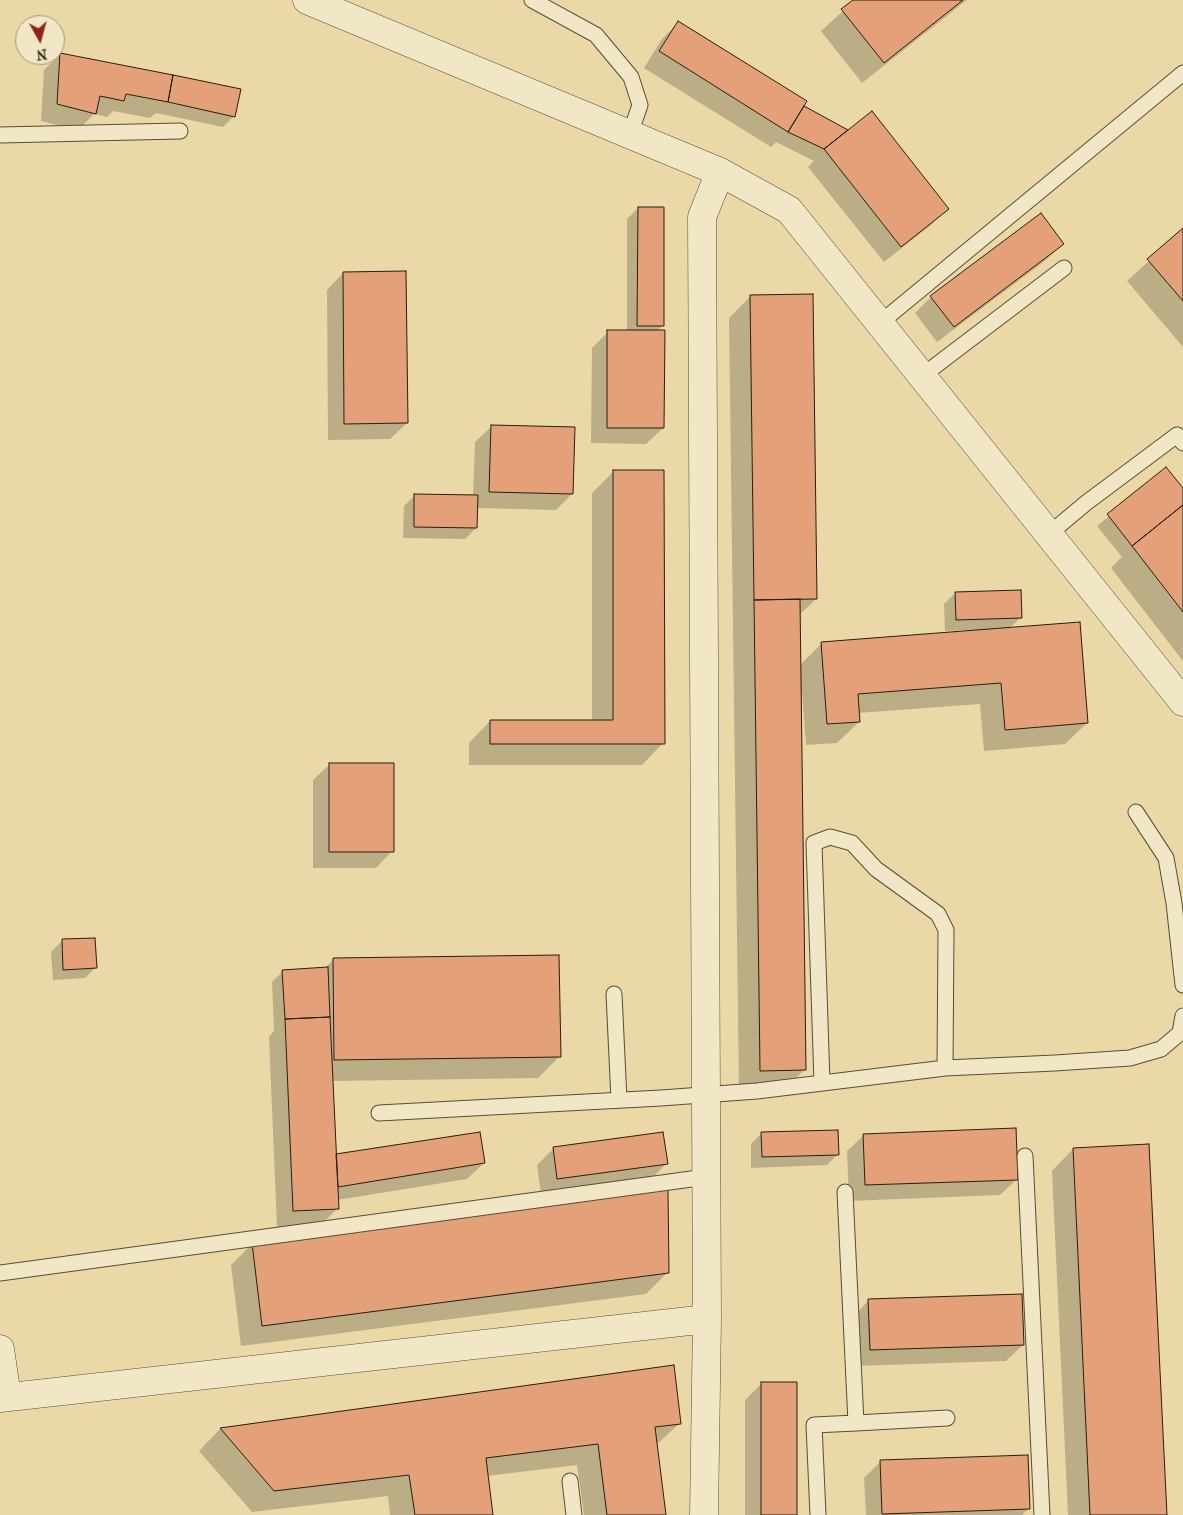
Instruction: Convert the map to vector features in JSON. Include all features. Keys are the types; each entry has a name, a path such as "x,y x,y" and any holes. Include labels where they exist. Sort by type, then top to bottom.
{"street":[{"path":"307,0 720,172 789,210 1183,702"},
{"path":"704,1515 707,1320 702,216 720,172"},
{"path":"0,1349 4,1398 707,1320"}],"lane":[{"path":"532,0 596,35 631,77 640,105 630,134"},
{"path":"880,323 1183,74"},
{"path":"0,136 180,131"},
{"path":"922,376 1064,268"},
{"path":"1049,534 1086,503 1176,435 1183,443"},
{"path":"1136,812 1166,858 1174,903 1183,986"},
{"path":"822,1082 814,843 830,837 852,843 876,869 938,914 946,930 945,1068"},
{"path":"614,994 619,1100"},
{"path":"379,1113 757,1091 945,1068 1055,1064 1130,1058 1161,1050 1180,1033 1183,1016"},
{"path":"1025,1156 1042,1515"},
{"path":"0,1273 706,1177"},
{"path":"845,1192 856,1423"},
{"path":"818,1515 814,1425 947,1418"},
{"path":"570,1481 574,1515"}],"building":[{"path":"853,0 963,0 884,63 841,9"},
{"path":"678,21 807,101 788,132 659,51"},
{"path":"65,54 173,75 168,102 126,94 124,101 100,96 96,114 57,104 59,65 65,65"},
{"path":"173,75 241,89 235,117 168,102"},
{"path":"804,106 848,130 824,149 788,132"},
{"path":"872,111 949,209 901,247 824,149"},
{"path":"638,207 664,207 664,326 637,326"},
{"path":"1041,213 1064,244 954,327 930,296"},
{"path":"1183,228 1183,301 1147,259"},
{"path":"406,271 408,423 344,424 343,272"},
{"path":"813,294 817,599 754,600 750,295"},
{"path":"607,330 665,330 664,428 607,428"},
{"path":"491,425 575,427 573,494 489,492"},
{"path":"1166,467 1183,488 1183,505 1132,546 1107,514"},
{"path":"613,470 664,470 665,744 490,744 490,720 613,720"},
{"path":"414,494 478,495 477,528 414,527"},
{"path":"1183,505 1183,612 1132,546"},
{"path":"1021,590 1022,618 956,620 955,592"},
{"path":"800,599 806,1070 760,1071 754,600"},
{"path":"1080,622 1088,723 1005,730 1001,683 858,694 860,722 827,724 821,642"},
{"path":"329,763 394,763 394,852 329,852"},
{"path":"95,938 97,968 63,970 62,939"},
{"path":"559,955 561,1057 334,1060 333,958"},
{"path":"328,967 330,1017 285,1019 282,970"},
{"path":"330,1017 339,1209 293,1211 285,1019"},
{"path":"1016,1128 1018,1180 865,1185 863,1134"},
{"path":"838,1130 839,1155 762,1157 761,1132"},
{"path":"480,1132 485,1163 338,1187 336,1154"},
{"path":"663,1132 668,1164 557,1179 553,1147"},
{"path":"1149,1144 1167,1515 1090,1515 1073,1148"},
{"path":"668,1189 669,1273 262,1326 252,1243"},
{"path":"1022,1294 1024,1345 870,1350 868,1299"},
{"path":"674,1365 681,1424 655,1427 666,1515 607,1515 598,1444 486,1458 493,1515 415,1515 409,1475 274,1491 220,1428"},
{"path":"761,1382 797,1382 797,1515 761,1515"},
{"path":"1028,1455 1030,1509 882,1514 880,1460"}]}
